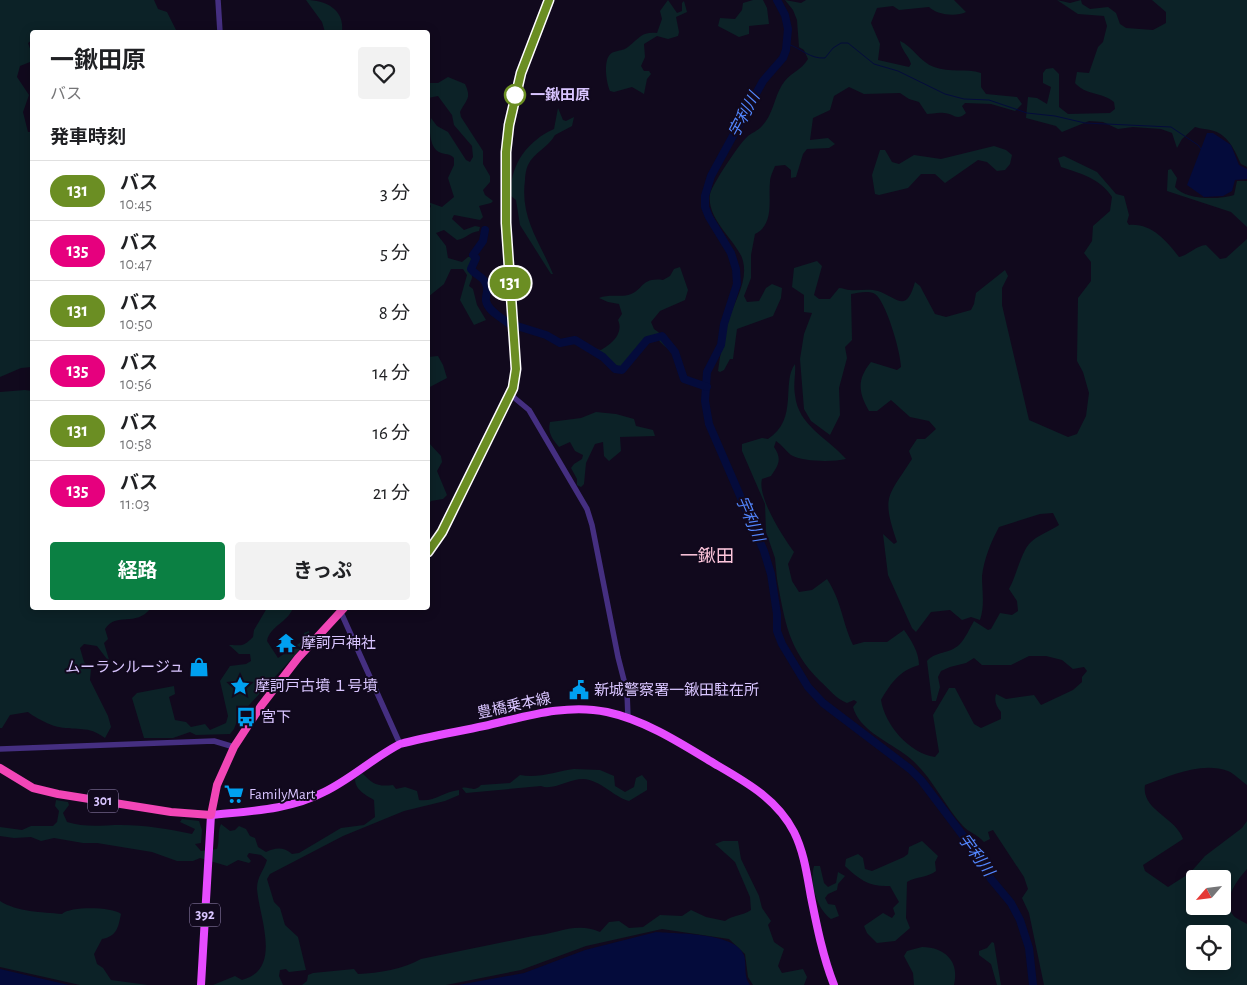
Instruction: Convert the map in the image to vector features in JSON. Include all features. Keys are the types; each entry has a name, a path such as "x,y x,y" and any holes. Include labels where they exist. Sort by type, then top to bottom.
{"highway":[{"path":"430,549 442,532 511,395 516,369 506,215 506,152 509,125 520,76 549,0"},
{"path":"211,814 217,785 234,747 293,665 340,610"},
{"name":"301","path":"0,768 33,788 58,794 171,812 211,814"}],"main road":[{"name":"豊橋乗本線","path":"211,814 256,810 308,799 338,785 378,756 400,744 559,710 590,709 628,718 678,742 740,779 762,793 779,809 789,823 800,847 822,944 834,985"},
{"name":"392","path":"200,985 211,814"}],"street":[{"path":"218,0 220,30"},
{"path":"511,395 529,410 579,494 590,517 627,692 628,718"},
{"path":"341,610 400,744"},
{"path":"0,748 214,741 234,747"}],"green space":[{"path":"0,0 154,0 158,9 167,12 176,30 30,30 30,42 28,43 30,62 20,66 17,77 29,95 23,112 28,132 30,132 30,367 21,368 0,377"},
{"path":"306,0 313,0 332,7 340,17 342,30 324,30 322,22"},
{"path":"668,0 677,13 682,11 682,3 684,1 687,12 676,17 678,36 668,39 657,36 644,44 645,57 641,66 644,71 649,71 651,74 647,79 644,94 632,87 614,92 610,91 607,82 606,63 610,54 623,50 644,34 657,33 662,19 660,11"},
{"path":"763,0 767,8 769,24 749,26 749,34 739,37 718,26 720,18 735,19 742,10 743,3"},
{"path":"785,0 801,3 806,0 954,0 966,12 952,15 937,12 929,7 899,10 893,6 877,8 871,23 880,44 878,60 909,67 910,61 900,41 908,46 924,62 934,67 981,73 981,87 986,94 1017,97 1022,104 1015,111 991,104 965,103 962,106 966,113 963,116 957,117 947,113 927,114 919,102 909,99 900,93 864,94 849,87 834,96 830,110 813,118 810,140 828,138 835,144 829,148 807,149 803,154 796,177 791,178 791,170 785,165 775,166 770,180 768,218 766,224 755,234 751,255 751,278 744,296 747,302 759,301 766,288 772,284 782,288 781,298 773,316 737,329 733,359 730,359 724,370 720,372 718,371 724,338 740,291 744,269 740,254 713,213 710,204 710,194 720,174 738,148 747,137 766,122 779,90 785,81 808,59 804,50 799,47 797,20 793,10"},
{"path":"1057,0 1070,3 1081,0 1082,4 1090,9 1108,7 1116,13 1120,24 1126,28 1153,30 1166,23 1166,12 1152,0 1247,0 1247,167 1241,164 1228,140 1212,130 1195,127 1182,139 1177,148 1172,133 1161,129 1133,127 1118,129 1103,122 1089,121 1062,132 1056,126 1026,118 1028,97 1037,98 1047,104 1051,87 1043,83 1043,73 1046,69 1053,68 1059,74 1059,107 1068,114 1110,113 1115,109 1114,102 1104,96 1084,90 1075,83 1077,72 1089,73 1098,47 1103,42 1107,26 1104,16 1078,14"},
{"path":"448,77 465,84 468,96 460,112 461,117 483,151 483,164 490,176 490,182 483,190 485,195 493,201 479,206 483,217 480,220 454,215 452,219 464,230 475,226 480,227 479,231 457,240 444,230 436,233 446,246 448,258 462,262 471,257 472,278 469,286 473,289 477,305 486,320 474,325 460,300 467,275 463,269 451,269 444,284 430,295 430,203 442,207 454,197 448,178 454,165 454,158 451,155 439,152 433,146 430,132 431,118 437,126 448,132 466,160 470,162 473,157 472,146 454,125 452,115 438,96 430,98 430,83 438,83"},
{"path":"558,108 563,120 566,121 574,117 572,126 555,135 531,161 527,167 524,194 528,217 553,274 551,274 520,225 516,200 511,196 511,185 517,165 528,148 544,134 554,129"},
{"path":"994,146 1006,150 1012,155 1010,164 1005,170 997,171 987,162 978,160 945,183 935,174 921,174 908,188 879,195 875,194 872,175 880,150 885,150 892,162 899,164 914,155 941,159"},
{"path":"1064,156 1097,172 1116,194 1124,196 1129,215 1127,222 1129,225 1137,225 1151,230 1163,239 1179,257 1206,245 1220,259 1226,258 1247,239 1247,785 1228,771 1218,768 1207,768 1175,774 1145,785 1145,794 1148,801 1174,825 1183,839 1143,865 1145,871 1168,887 1186,876 1186,915 1231,915 1231,911 1236,918 1247,924 1247,985 1044,985 1029,913 1022,898 1028,889 1024,877 993,830 988,832 990,839 984,842 965,828 921,769 903,753 867,728 856,715 853,707 857,702 854,700 847,703 836,696 809,669 794,646 783,609 775,558 766,532 765,504 742,451 742,444 762,438 768,439 783,422 788,401 789,381 795,364 794,387 797,406 815,431 846,459 826,461 803,459 791,455 776,441 774,447 779,462 771,476 762,479 763,496 772,517 794,552 788,564 792,581 799,592 812,590 827,579 836,596 853,645 864,642 887,642 904,630 912,642 918,655 919,665 896,678 881,700 887,719 893,728 916,750 935,757 939,752 933,715 949,688 955,688 974,724 981,728 1001,719 1001,712 995,701 996,694 1006,699 1034,695 1041,705 1073,690 1082,682 1082,677 1087,671 1084,667 1073,669 1062,660 1046,656 1029,656 1011,665 982,665 974,658 966,663 941,671 938,677 940,687 936,701 932,701 927,661 959,645 974,621 988,630 991,629 1000,613 1012,615 1018,611 1017,601 1009,589 1025,551 1034,540 1059,525 1053,513 1040,514 999,527 988,551 983,570 983,603 980,620 971,617 962,620 950,610 931,612 916,632 912,628 888,575 883,534 894,544 897,542 889,515 889,497 912,459 909,451 917,439 925,439 936,429 929,421 910,417 891,400 877,411 869,411 865,404 861,392 861,380 871,362 897,370 901,367 896,340 884,306 875,294 870,292 851,294 852,340 845,347 847,358 839,388 840,415 830,435 811,421 804,409 800,359 804,334 812,313 804,312 804,295 792,287 794,268 817,261 822,266 814,295 819,299 830,299 839,288 874,290 896,300 905,301 912,292 915,282 920,286 935,314 946,317 971,310 976,293 1005,270 1008,276 1002,288 1002,305 1029,420 1068,437 1077,434 1086,416 1089,393 1083,372 1077,361 1078,298 1091,281 1091,262 1084,253 1092,241 1093,226 1110,211 1112,197 1096,181 1061,167 1058,158"},
{"path":"1171,169 1177,178 1175,187 1194,197 1228,197 1234,195 1237,181 1247,181 1247,227 1231,212 1167,191 1168,170"},
{"path":"680,267 688,290 685,300 660,311 651,322 654,329 669,340 671,350 654,338 642,345 622,368 594,352 593,348 601,350 616,338 619,329 618,320 622,314 619,304 599,298 628,295 637,291 646,282 663,280 670,276 674,269"},
{"path":"438,356 447,378 430,387 430,357"},
{"path":"30,391 30,610 149,610 145,614 133,619 115,621 105,629 108,639 104,643 110,663 97,646 84,644 80,648 84,662 91,669 90,680 108,716 111,727 105,738 93,731 52,725 28,712 10,715 2,728 0,728 0,392"},
{"path":"596,412 616,414 634,419 636,426 653,430 655,436 620,437 621,451 609,461 604,456 603,442 595,444 586,463 584,484 581,487 577,485 577,479 571,468 582,459 583,455 575,451 570,442 559,447 553,439 549,426 550,422 581,418"},
{"path":"430,444 441,456 442,462 437,471 447,495 443,499 430,502"},
{"path":"266,610 292,610 272,631 267,641 278,658 304,640 304,633 309,631 309,636 297,653 239,716 230,734 196,735 190,732 173,738 144,738 132,698 137,693 174,686 175,694 169,697 175,720 186,722 191,727 205,724 210,730 226,723 228,716 220,681 230,666 246,664 251,661 250,654 239,654 229,645 242,645 246,643 253,637 254,630"},
{"path":"574,769 600,770 614,776 615,786 625,792 634,787 636,778 642,775 647,781 647,790 629,801 595,782 583,779 551,787 541,786 466,793 462,788 476,789 481,785 510,783 520,775 541,775"},
{"path":"362,773 376,784 383,786 393,785 396,789 405,787 417,791 419,800 430,800 459,790 459,795 445,801 404,811 343,836 270,874 267,879 274,902 280,908 285,925 298,937 306,970 289,972 286,969 280,970 279,976 283,985 213,985 235,976 242,980 254,974 262,965 266,941 257,889 258,881 267,860 261,855 249,853 247,856 251,861 249,863 238,860 227,866 200,858 193,861 177,861 152,852 97,843 83,843 54,838 41,841 31,837 14,838 0,836 0,827 22,830 31,826 53,826 57,822 59,811 55,806 56,800 68,802 69,805 63,813 67,822 74,824 87,826 139,826 192,834 195,829 180,822 182,819 199,821 202,830 201,843 195,844 201,851 217,849 221,824 230,831 235,830 239,826 246,829 250,836 255,838 258,847 266,852 280,849 292,854 299,853 341,828 364,825 375,817 374,800 362,792 355,783 355,779"},
{"path":"1247,821 1247,869 1231,894 1231,870 1193,870 1205,856 1242,828"},
{"path":"723,841 738,841 741,859 759,896 762,908 771,921 768,925 774,942 784,949 778,966 782,973 803,969 807,977 804,985 753,985 748,977 745,954 729,939 662,929 586,946 521,970 446,985 302,985 307,981 308,975 313,973 354,969 358,974 382,971 399,968 421,959 566,929 583,928 600,932 609,922 619,921 629,928 643,927 660,915 682,916 691,910 706,917 725,921 751,910 750,897 735,862 715,844"},
{"path":"922,841 938,856 935,862 936,871 907,882 906,918 910,928 895,941 877,943 867,933 864,926 883,913 892,918 895,914 893,908 899,902 890,886 870,884 855,875 845,866 846,859 858,854 863,858 865,869 872,871 904,857 908,854 909,847"},
{"path":"814,866 820,866 824,883 828,887 836,883 838,872 845,876 838,884 837,890 828,894 825,898 828,904 835,905 839,916 831,919 826,915 818,902 813,888"},
{"path":"0,901 7,905 38,912 62,914 67,911 91,908 109,910 121,914 116,931 111,936 102,939 94,954 97,964 103,968 111,980 148,985 80,985 0,967"},
{"path":"992,942 994,943 1001,985 997,985 991,964 979,955 979,951 987,948"},
{"path":"922,947 938,950 949,957 955,969 954,985 914,985 913,973 904,956 907,951"}],"shaded area":[{"path":"1207,133 1213,133 1231,145 1239,165 1247,169 1247,179 1235,180 1232,191 1223,196 1204,197 1187,185"},
{"path":"656,932 718,938 738,947 744,955 746,974 750,985 458,985 524,973 585,950"},
{"path":"0,969 69,985 0,985"}],"waterway":[{"name":"宇利川","path":"777,0 785,15 788,29 786,50 783,58 763,81 711,176 705,196 705,207 709,217 731,253 736,269 737,284 724,324 721,345 707,372 705,401 709,424 764,551 771,574 777,614 777,631 782,644 808,687 823,703 910,769 921,780 980,858 991,879 1011,903 1020,920 1029,948 1033,985"},
{"path":"788,44 810,55 825,58 833,48 841,43 848,43 874,64 898,71 945,94 964,99 989,100 1027,113 1055,116 1085,123 1171,127 1201,149"},
{"path":"485,230 483,241 473,255 476,258 471,269 484,280 487,290 486,301 489,308 508,323"},
{"path":"517,326 546,335 560,343 575,340 603,357 615,369 622,370 647,340 662,336 675,352 684,379 707,387"}],"bus line":[{"name":"131","path":"430,550 442,532 513,388 516,369 506,223 506,152 509,125 518,83 549,0"}],"place":[{"name":"一鍬田原","path":"515,95"},
{"name":"摩訶戸神社","path":"286,643"},
{"name":"ムーランルージュ","path":"199,667"},
{"name":"摩訶戸古墳 １号墳","path":"240,686"},
{"name":"新城警察署一鍬田駐在所","path":"579,690"},
{"name":"宮下","path":"246,717"},
{"name":"FamilyMart","path":"234,794"}],"district":[{"name":"一鍬田","path":"707,557"}]}
